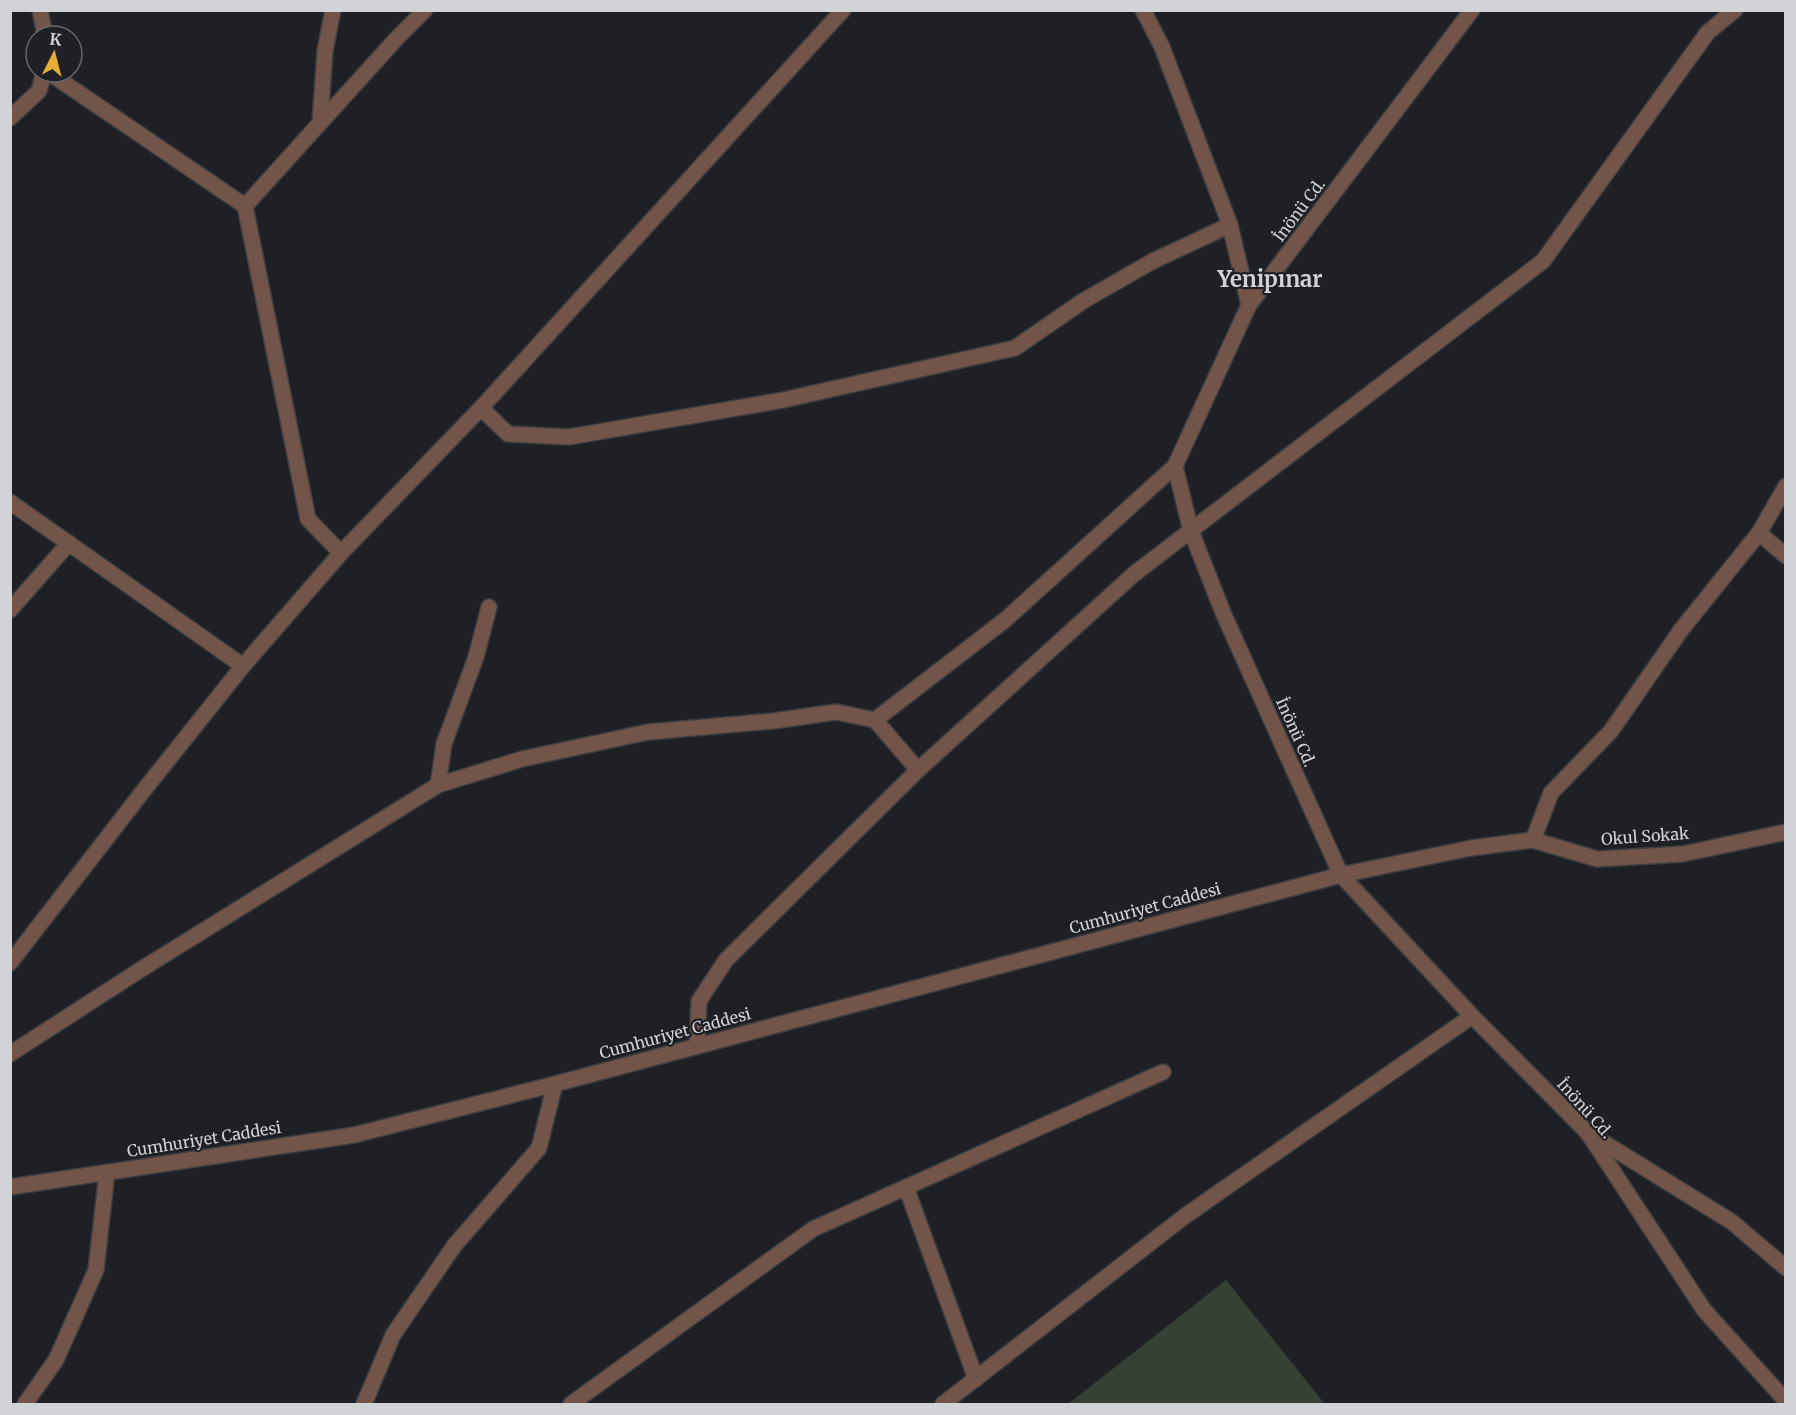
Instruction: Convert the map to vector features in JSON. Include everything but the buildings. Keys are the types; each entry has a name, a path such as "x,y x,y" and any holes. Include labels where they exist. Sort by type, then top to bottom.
{"street":[{"path":"320,123 325,51 333,10"},
{"path":"246,206 425,10"},
{"path":"10,963 243,666 341,553 481,408 843,10"},
{"path":"1143,10 1162,47 1230,225 1249,305"},
{"name":"İnönü Cd.","path":"1472,10 1249,305 1175,466 1191,531 1224,615 1341,875 1472,1016 1588,1133 1704,1310 1785,1401"},
{"path":"697,1046 699,1001 726,960 918,770 1134,574 1543,261 1708,32 1735,10"},
{"path":"10,118 39,90 41,84"},
{"path":"66,84 246,206 308,519 341,553"},
{"path":"481,408 508,434 569,437 783,400 1015,348 1083,302 1153,261 1230,225"},
{"path":"875,720 1005,621 1175,466"},
{"path":"1533,840 1551,793 1611,731 1681,630 1759,533 1785,486"},
{"path":"10,502 243,666"},
{"path":"1759,533 1785,556"},
{"path":"10,610 69,543"},
{"path":"438,785 444,744 476,657 489,607"},
{"path":"10,1053 438,785 522,759 648,732 773,722 836,712 875,720 918,770"},
{"name":"Okul Sokak","path":"1472,848 1533,840 1597,859 1683,854 1785,832"},
{"name":"Cumhuriyet Caddesi","path":"10,1187 354,1135 555,1084 1341,875 1472,848"},
{"path":"943,1404 1185,1216 1472,1016"},
{"path":"571,1404 813,1229 1163,1072"},
{"path":"364,1404 393,1335 454,1246 539,1148 555,1084"},
{"path":"1588,1133 1732,1222 1785,1268"},
{"path":"25,1404 56,1360 96,1270 107,1172"},
{"path":"906,1188 976,1379"}],"green space":[{"path":"1226,1280 1324,1403 1068,1404"}],"district":[{"name":"Yenipınar","path":"1270,279"}]}
